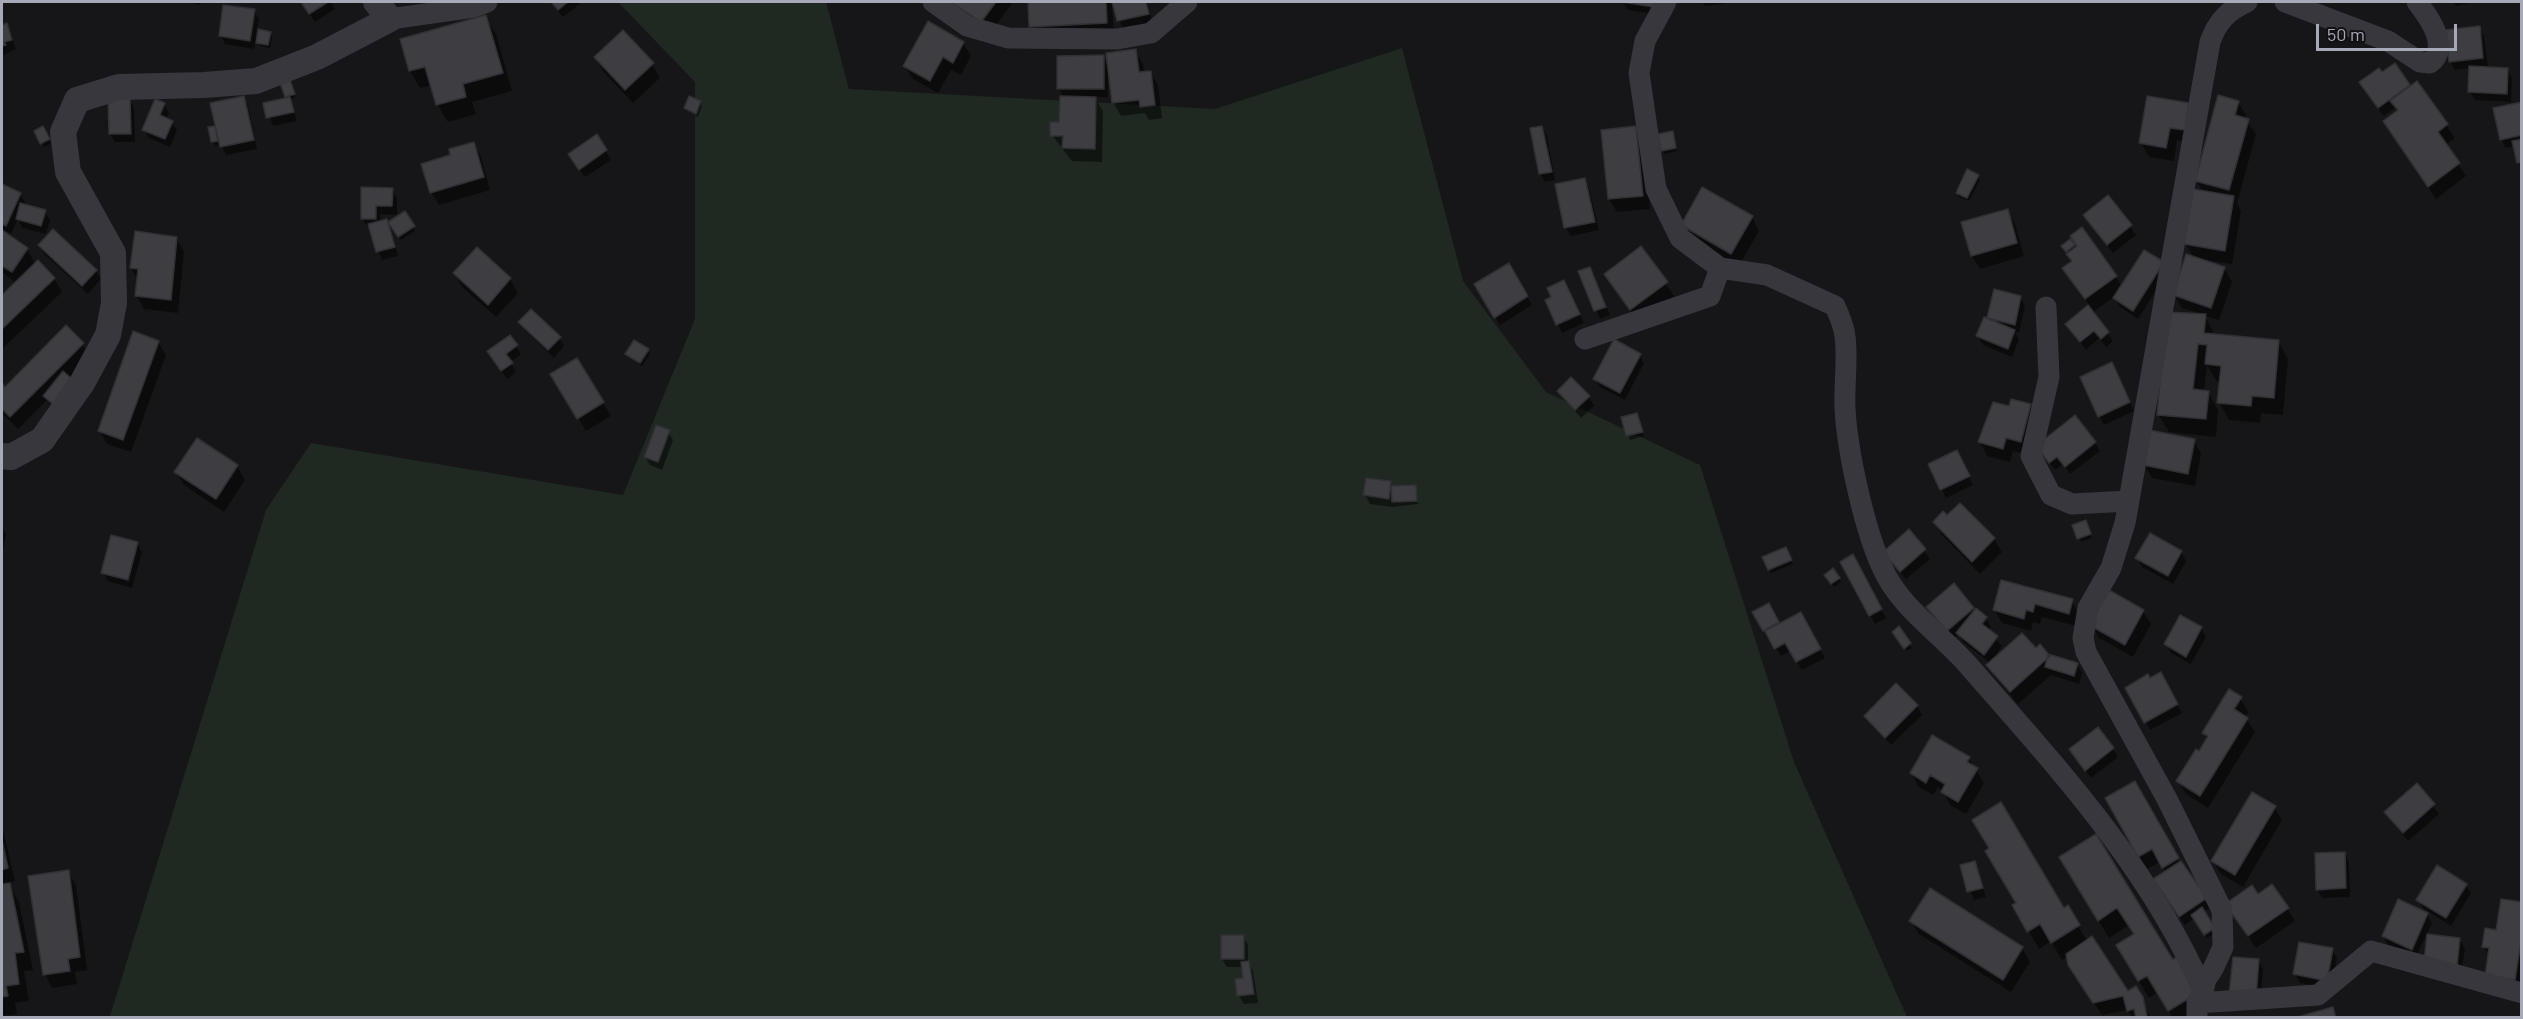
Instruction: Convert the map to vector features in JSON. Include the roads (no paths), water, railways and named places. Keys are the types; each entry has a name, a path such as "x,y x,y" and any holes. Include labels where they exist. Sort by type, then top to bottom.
{"street":[{"path":"2,456 11,457 42,440 81,384 108,335 114,303 113,253 68,172 63,132 77,100 119,87 256,81 316,57 383,10 474,7 487,2"},
{"path":"933,2 967,26 1008,38 1106,39 1151,33 1187,2"},
{"path":"1666,2 1645,41 1639,73 1656,189 1680,238 1720,268 1767,275 1835,306 1845,334 1845,409 1850,453 1882,567 1899,596 1955,649 2060,771 2119,849 2162,909 2187,952 2199,1004"},
{"path":"2199,1004 2206,979 2223,947 2222,910 2167,799 2086,652 2083,638 2088,608 2111,568 2119,546 2129,501 2210,42 2220,21 2227,13 2247,2"},
{"path":"2285,2 2388,41 2420,62 2430,63 2437,50 2436,30 2417,2"},
{"path":"1584,339 1710,296 1720,268"},
{"path":"2046,307 2049,377 2031,456 2051,495 2072,504 2129,501"},
{"path":"2199,1004 2318,995 2371,951 2522,993"},
{"path":"2235,1000 2252,1017"}]}
